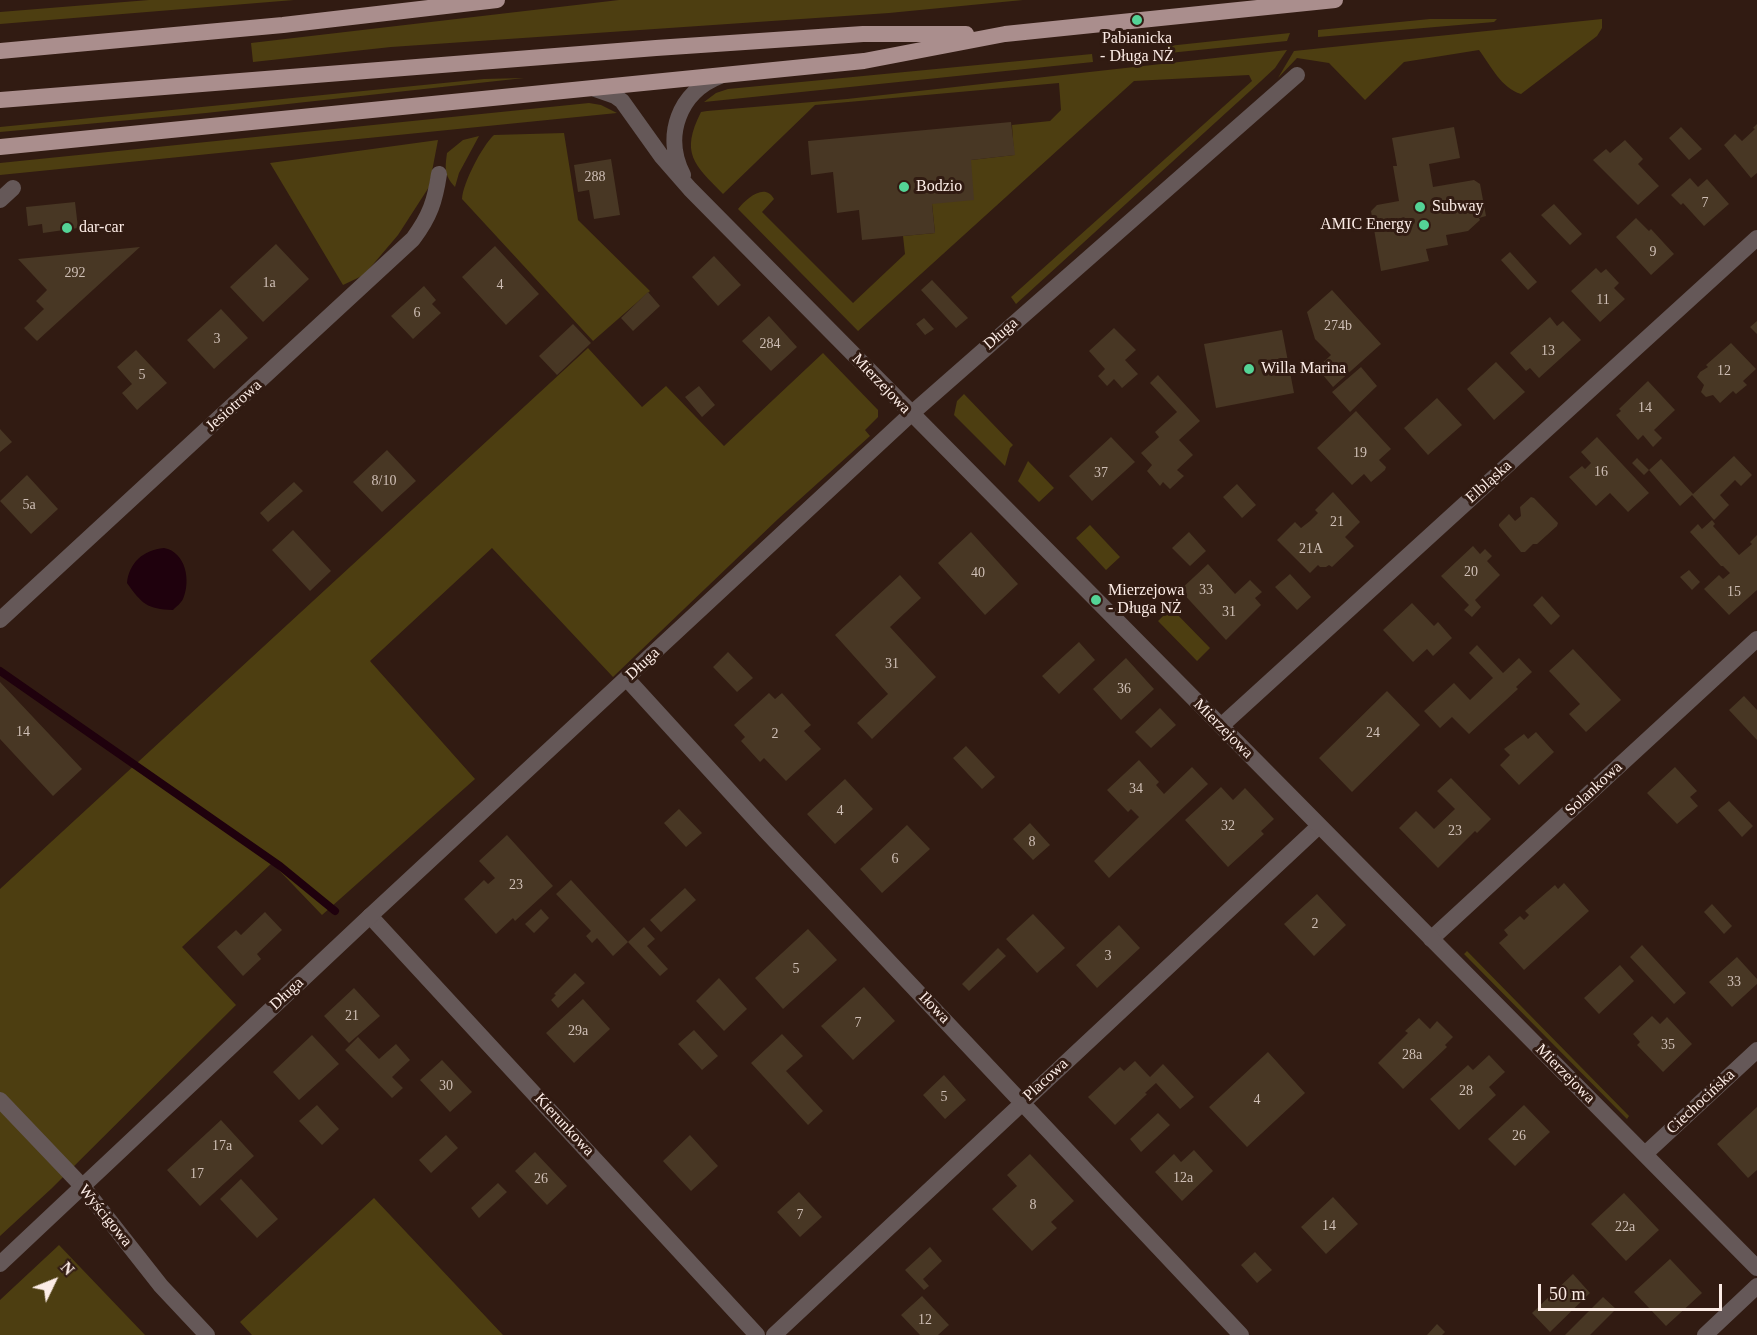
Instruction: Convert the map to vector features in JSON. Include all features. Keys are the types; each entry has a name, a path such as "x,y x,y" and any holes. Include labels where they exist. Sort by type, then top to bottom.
{"main road":[{"path":"0,51 283,25 497,0"},
{"path":"0,147 864,61 1005,34 1335,0"},
{"path":"0,100 449,63 862,34 1005,34"}],"street":[{"name":"Długa","path":"0,1264 370,916 911,414 1297,75"},
{"path":"690,189 674,156 675,127 681,111 692,95 701,86 720,76"},
{"name":"Mierzejowa","path":"595,89 622,101 662,157 690,189 1757,1268"},
{"name":"Jesiotrowa","path":"0,620 413,239 427,221 435,201 439,174"},
{"name":"Elbląska","path":"1221,726 1757,238"},
{"name":"Solankowa","path":"1431,939 1757,639"},
{"name":"Iłowa","path":"627,679 765,830 1241,1335"},
{"name":"Placowa","path":"774,1335 1318,826"},
{"name":"Kierunkowa","path":"370,916 757,1335"},
{"name":"Ciechocińska","path":"1645,1154 1757,1050"},
{"name":"Wyścigowa","path":"0,1100 83,1187 161,1286 207,1335"},
{"path":"1706,1335 1757,1286"}],"shaded area":[{"path":"149,0 294,0 0,24 0,12"},
{"path":"619,0 1023,0 889,13 391,47 253,62 251,43"},
{"path":"1430,19 1497,19 1494,22 1318,37 1318,30"},
{"path":"1602,19 1602,28 1597,36 1521,94 1502,82 1479,50 1404,62 1365,100 1329,63 1297,58 1278,78 1294,51"},
{"path":"1290,33 1287,41 1169,53 1168,46"},
{"path":"1287,50 1275,68 1016,304 1011,297 1252,81 1249,75 1134,81 858,331 738,209 756,194 766,192 770,194 774,199 762,212 853,303 905,254 903,236 935,233 932,204 971,160 1014,155 1012,125 1050,121 1061,110 1059,83 815,105 723,194 698,166 691,148 695,126 701,112 707,111 847,99"},
{"path":"1092,54 1093,62 704,102 716,93 728,89"},
{"path":"524,78 206,113 0,132 0,127 484,79"},
{"path":"589,103 601,105 617,113 0,175 0,163"},
{"path":"564,133 578,220 650,291 593,341 462,199 474,165 494,135"},
{"path":"479,136 459,173 455,187 446,171 447,153 463,140"},
{"path":"438,140 429,187 398,235 364,275 343,285 270,163"},
{"path":"588,348 642,407 666,386 724,446 823,353 878,410 878,417 865,430 870,436 778,519 613,677 492,548 370,661 475,779 322,915 272,863 182,947 236,1005 51,1189 0,1236 0,889"},
{"path":"964,394 1013,445 1005,466 954,415 957,401"},
{"path":"1028,461 1054,488 1039,502 1018,481"},
{"path":"1090,525 1120,557 1106,570 1076,538"},
{"path":"164,548 177,555 185,568 186,584 183,599 173,610 151,607 141,601 127,583 131,569 138,559 156,549"},
{"path":"1171,608 1210,648 1197,661 1158,621"},
{"path":"1467,951 1629,1116 1627,1119 1464,954"},
{"path":"374,1198 503,1335 252,1335 240,1322"},
{"path":"59,1245 145,1335 0,1335 0,1300"}],"building":[{"name":"Bodzio","path":"1011,122 1015,155 971,160 974,200 932,204 935,233 862,240 859,210 837,213 833,172 811,175 808,141"},
{"path":"1757,124 1757,173 1751,178 1724,145 1735,134 1742,141 1755,129 1753,128"},
{"name":"AMIC Energy","path":"1454,127 1460,158 1429,164 1433,187 1474,180 1480,184 1486,216 1479,218 1480,220 1468,231 1446,235 1448,245 1426,249 1429,261 1381,271 1371,211 1377,205 1399,201 1393,166 1397,166 1392,138"},
{"path":"1681,127 1702,149 1689,160 1669,138"},
{"path":"1625,140 1643,159 1638,164 1659,186 1638,205 1593,160 1606,149 1610,153"},
{"path":"611,159 620,215 594,219 589,190 578,192 574,165"},
{"path":"1690,178 1698,187 1707,179 1729,204 1704,226 1683,203 1681,205 1671,195"},
{"path":"75,202 78,228 43,233 42,224 28,226 26,207"},
{"path":"1554,204 1582,234 1570,245 1541,215"},
{"path":"1636,218 1649,231 1651,229 1674,254 1651,275 1616,237"},
{"path":"276,244 309,279 263,322 230,287"},
{"path":"495,246 539,294 506,325 462,277"},
{"path":"140,247 37,341 24,328 44,309 36,301 47,290 18,259"},
{"path":"1510,252 1537,282 1528,290 1501,260"},
{"path":"714,256 741,285 718,306 692,277"},
{"path":"1596,268 1601,273 1606,269 1619,283 1614,288 1625,299 1600,322 1571,291"},
{"path":"932,280 968,318 956,328 921,290"},
{"path":"424,286 436,300 432,304 441,313 413,339 391,316"},
{"path":"1332,290 1381,344 1333,387 1317,368 1331,355 1315,339 1307,312"},
{"path":"648,292 660,306 633,331 621,318"},
{"path":"221,309 248,338 214,369 187,340"},
{"path":"769,316 797,347 771,371 742,341"},
{"path":"1550,317 1557,326 1563,321 1581,340 1539,378 1530,368 1526,371 1510,353"},
{"path":"924,318 934,329 925,335 916,324"},
{"path":"1757,321 1757,334 1750,327"},
{"path":"573,324 591,343 557,375 539,356"},
{"path":"1114,328 1136,350 1125,360 1138,374 1122,388 1114,379 1107,386 1098,376 1105,369 1089,351"},
{"name":"Willa Marina","path":"1282,330 1294,393 1216,408 1204,344"},
{"path":"1731,343 1756,369 1743,381 1747,385 1736,394 1733,391 1720,403 1713,395 1706,397 1701,392 1704,385 1697,377 1708,367 1706,365"},
{"path":"136,350 167,383 137,410 122,393 132,384 117,367"},
{"path":"1496,362 1525,392 1494,420 1467,389"},
{"path":"1361,367 1377,386 1350,412 1332,392"},
{"path":"1158,375 1200,421 1179,440 1193,455 1177,470 1184,476 1170,489 1163,482 1160,486 1147,471 1152,465 1141,453 1159,437 1155,432 1177,412 1150,383"},
{"path":"1648,381 1675,410 1654,430 1662,438 1653,447 1643,435 1638,440 1616,415 1621,411 1619,409"},
{"path":"699,386 715,405 702,417 685,397"},
{"path":"1437,398 1462,425 1428,455 1404,428"},
{"path":"1356,411 1391,449 1379,460 1386,467 1385,470 1371,482 1364,474 1352,485 1317,448"},
{"path":"0,429 12,442 0,452"},
{"path":"1111,437 1135,462 1092,501 1069,476"},
{"path":"1597,437 1649,493 1628,512 1610,493 1596,506 1569,477 1582,466 1585,469 1591,463 1581,452"},
{"path":"387,450 416,481 382,512 353,482"},
{"path":"1734,456 1752,475 1741,486 1735,480 1720,495 1729,505 1714,520 1692,495 1680,506 1649,470 1661,459 1693,494"},
{"path":"1637,458 1649,470 1644,475 1632,463"},
{"path":"27,475 58,509 31,534 0,501"},
{"path":"294,482 303,491 268,522 260,513"},
{"path":"1237,484 1256,505 1242,518 1223,497"},
{"path":"1333,492 1360,522 1345,537 1354,546 1332,567 1318,565 1310,573 1277,540 1295,522 1301,528 1310,521 1318,513 1315,510"},
{"path":"1531,497 1558,523 1537,544 1521,552 1499,524 1509,514 1515,521 1521,516 1520,507"},
{"path":"1712,520 1715,524 1713,526 1739,555 1752,544 1750,542 1757,535 1757,590 1729,615 1704,589 1719,575 1723,579 1730,573 1690,532 1698,524 1702,529"},
{"path":"293,530 331,571 310,591 272,550"},
{"path":"971,532 1018,584 985,615 938,563"},
{"path":"1189,532 1206,551 1190,566 1172,548"},
{"path":"1473,546 1480,554 1485,549 1492,556 1487,561 1500,575 1475,600 1481,607 1472,617 1464,610 1469,605 1441,576"},
{"path":"1208,564 1235,594 1250,580 1262,592 1255,598 1261,605 1226,640 1180,590"},
{"path":"1689,570 1700,582 1692,590 1680,577"},
{"path":"1290,574 1311,597 1297,610 1275,587"},
{"path":"900,575 921,598 890,627 936,677 872,739 857,723 888,694 835,635"},
{"path":"1542,596 1560,616 1551,625 1533,605"},
{"path":"1412,603 1434,626 1438,622 1452,638 1433,656 1427,649 1413,662 1383,630"},
{"path":"1079,642 1095,660 1059,694 1042,676"},
{"path":"1477,645 1503,673 1519,658 1532,672 1516,687 1518,689 1469,734 1452,717 1440,728 1424,711 1454,683 1470,700 1493,678 1469,653"},
{"path":"1573,649 1621,700 1586,732 1569,714 1580,704 1549,671"},
{"path":"728,652 753,678 737,692 713,667"},
{"path":"1126,658 1154,689 1121,720 1093,689"},
{"path":"0,682 82,769 53,796 0,739"},
{"path":"1387,691 1420,725 1352,792 1319,758"},
{"path":"769,693 775,699 782,693 811,725 804,731 821,749 786,781 764,758 760,762 741,741 745,737 734,725"},
{"path":"1744,696 1757,710 1757,740 1729,710"},
{"path":"1160,708 1176,725 1151,748 1135,732"},
{"path":"1536,732 1554,752 1519,785 1500,765 1510,755 1504,749 1524,734 1528,739"},
{"path":"966,746 995,777 982,789 953,758"},
{"path":"1139,760 1159,782 1156,785 1164,794 1192,767 1208,784 1109,878 1094,861 1139,817 1131,809 1128,812 1107,790"},
{"path":"1675,767 1697,791 1690,797 1698,806 1677,824 1647,793"},
{"path":"1451,778 1491,819 1477,833 1475,831 1438,868 1399,828 1416,811 1434,829 1455,809 1437,791"},
{"path":"845,779 873,809 835,844 807,814"},
{"path":"1221,787 1233,800 1245,788 1274,819 1261,831 1264,834 1228,867 1185,820"},
{"path":"1729,801 1753,826 1742,837 1718,810"},
{"path":"679,809 702,833 686,847 664,823"},
{"path":"1030,823 1050,845 1033,860 1013,839"},
{"path":"907,825 930,849 882,893 860,869"},
{"path":"507,835 553,886 515,921 513,918 496,934 464,899 484,880 488,884 495,878 479,861"},
{"path":"571,880 628,942 613,956 597,938 592,943 586,936 591,931 556,894"},
{"path":"1564,883 1589,911 1524,970 1499,943 1508,935 1504,930 1520,916 1524,920 1529,915 1525,911 1555,885 1558,889"},
{"path":"685,888 696,900 661,932 650,920"},
{"path":"1317,894 1346,925 1314,956 1284,924"},
{"path":"1712,904 1732,926 1724,934 1704,912"},
{"path":"541,909 549,918 534,933 525,924"},
{"path":"265,912 282,930 257,954 261,959 243,976 217,947 236,930 241,935"},
{"path":"1033,914 1065,948 1037,973 1006,939"},
{"path":"1119,925 1140,948 1097,988 1076,965"},
{"path":"644,927 655,939 647,946 668,969 660,976 628,942"},
{"path":"808,929 837,960 783,1009 755,978"},
{"path":"1642,945 1686,993 1674,1004 1630,957"},
{"path":"998,948 1006,956 969,991 962,984"},
{"path":"1737,957 1757,979 1757,984 1732,1007 1709,982"},
{"path":"1620,965 1634,981 1599,1014 1584,998"},
{"path":"575,973 585,983 558,1008 551,1000"},
{"path":"719,978 747,1009 724,1031 696,1001"},
{"path":"864,987 895,1021 853,1060 821,1026"},
{"path":"354,988 380,1016 349,1043 324,1016"},
{"path":"583,999 610,1029 574,1063 546,1033"},
{"path":"1652,1016 1660,1024 1667,1017 1692,1044 1663,1072 1637,1045 1640,1042 1633,1034"},
{"path":"1419,1018 1430,1029 1437,1021 1453,1037 1445,1045 1447,1047 1403,1089 1378,1063 1408,1033 1405,1031"},
{"path":"694,1030 718,1056 702,1070 678,1044"},
{"path":"782,1034 803,1056 786,1071 823,1111 808,1125 751,1063"},
{"path":"312,1035 339,1064 299,1100 273,1072"},
{"path":"358,1037 379,1059 396,1044 410,1060 392,1077 403,1088 392,1098 345,1050"},
{"path":"1268,1052 1305,1093 1247,1147 1209,1107"},
{"path":"1489,1055 1505,1072 1489,1087 1496,1095 1459,1130 1430,1099 1468,1065 1473,1070"},
{"path":"442,1060 472,1092 450,1112 420,1080"},
{"path":"1135,1061 1150,1077 1163,1064 1194,1097 1180,1109 1156,1083 1115,1125 1088,1097 1120,1067 1124,1071"},
{"path":"944,1075 966,1100 945,1119 923,1095"},
{"path":"317,1105 339,1129 322,1145 299,1121"},
{"path":"1524,1105 1550,1132 1515,1166 1488,1139"},
{"path":"1757,1107 1757,1170 1748,1178 1717,1144"},
{"path":"1158,1113 1170,1125 1141,1152 1130,1139"},
{"path":"221,1120 254,1156 200,1206 167,1170"},
{"path":"446,1135 458,1148 431,1173 419,1160"},
{"path":"690,1135 718,1166 691,1191 663,1161"},
{"path":"1194,1150 1213,1171 1182,1201 1155,1172 1174,1154 1181,1162"},
{"path":"535,1152 567,1186 547,1205 515,1171"},
{"path":"1030,1154 1074,1201 1051,1222 1057,1228 1032,1251 992,1209 1017,1186 1007,1175"},
{"path":"241,1179 278,1219 257,1238 220,1199"},
{"path":"498,1183 507,1192 479,1218 471,1208"},
{"path":"799,1192 822,1217 800,1237 777,1212"},
{"path":"1624,1193 1659,1230 1626,1261 1591,1224"},
{"path":"1333,1197 1358,1224 1326,1254 1301,1227"},
{"path":"930,1247 942,1261 923,1279 929,1286 924,1290 905,1270"},
{"path":"1255,1252 1272,1270 1257,1283 1241,1265"},
{"path":"1670,1259 1702,1293 1666,1326 1634,1292"},
{"path":"1573,1274 1590,1293 1550,1332 1532,1313"},
{"path":"922,1296 949,1325 938,1335 920,1335 901,1315"},
{"path":"1603,1297 1616,1309 1590,1335 1565,1335"},
{"path":"1437,1324 1445,1332 1442,1335 1427,1335"}],"waterway":[{"path":"0,671 280,866 335,911"}],"place":[{"name":"Pabianicka - Długa NŻ","path":"1137,20"},
{"name":"Bodzio","path":"904,187"},
{"name":"Subway","path":"1420,207"},
{"name":"AMIC Energy","path":"1424,225"},
{"name":"dar-car","path":"67,228"},
{"name":"Willa Marina","path":"1249,369"},
{"name":"Mierzejowa - Długa NŻ","path":"1096,600"}]}
